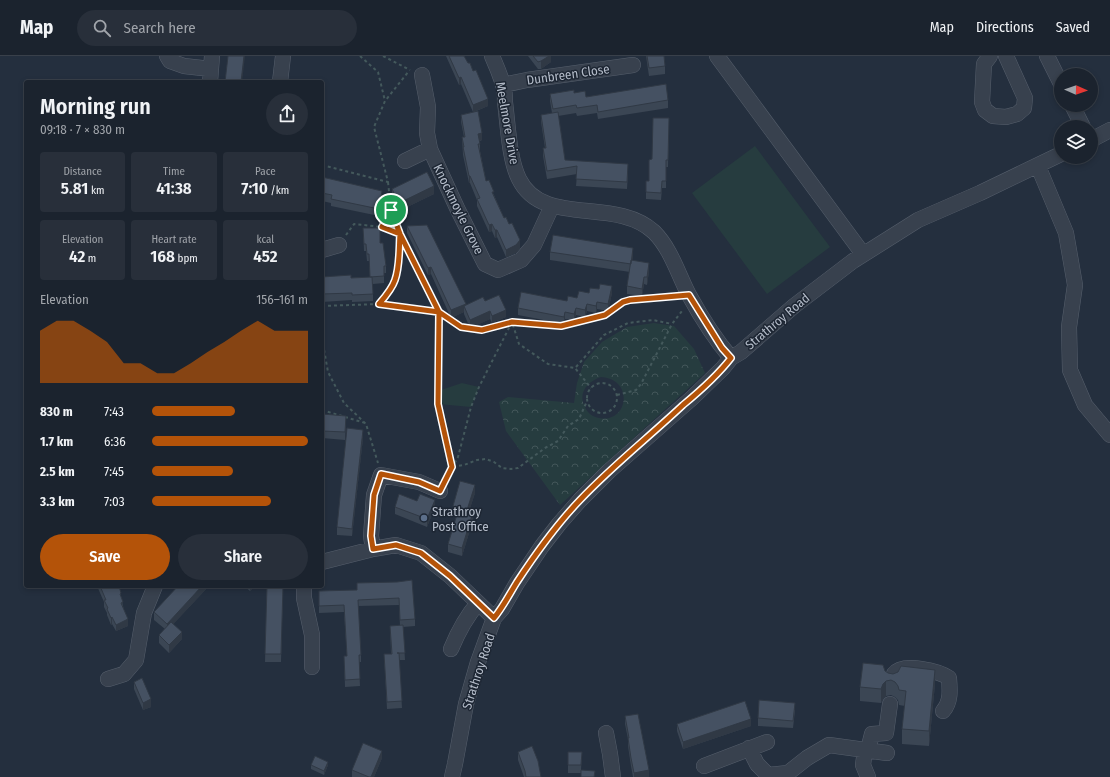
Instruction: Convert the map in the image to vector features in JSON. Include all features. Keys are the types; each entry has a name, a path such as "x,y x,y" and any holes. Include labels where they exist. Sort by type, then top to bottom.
{"street":[{"path":"167,56 170,61 184,66 211,69"},
{"path":"280,80 283,56"},
{"name":"Meelmore Drive","path":"492,56 503,85 512,156 518,179 526,191 538,201 552,206 623,215 636,220 654,233 664,245 680,274 690,297 722,348 731,358"},
{"path":"717,56 858,257"},
{"path":"990,56 984,64 982,102 985,110 993,116 1006,117 1018,114 1024,108 1025,98 1006,56"},
{"path":"1047,56 1054,70"},
{"name":"Dunbreen Close","path":"503,85 527,80 633,65"},
{"name":"Knockmoyle Grove","path":"416,73 428,107 427,133 430,149 457,208 486,264 498,270 521,260 534,245 552,206"},
{"path":"1098,136 1110,130"},
{"name":"Knockmoyle Grove","path":"404,161 430,149"},
{"name":"Strathroy Road","path":"452,777 466,704 478,662 494,618 502,609 517,583 542,546 580,500 697,393 723,368 731,358 741,352 794,306 858,257 918,220 980,193 1054,158"},
{"path":"1038,166 1066,233 1075,285 1069,327 1070,370 1085,405 1110,435"},
{"path":"324,249 339,245"},
{"path":"373,549 371,536 374,495 381,474 419,482 440,491"},
{"path":"324,561 373,549 396,545 421,553 450,576 494,618"},
{"path":"108,679 124,674 136,660 144,613 154,588"},
{"path":"304,588 304,598 312,635 312,667"},
{"path":"451,649 469,613 478,603"},
{"path":"892,680 894,674 900,670 915,668 943,673 949,678 950,687 949,705 943,711"},
{"path":"868,777 863,766 865,750 869,746 872,734 886,733 890,704"},
{"path":"606,733 613,777"},
{"path":"704,766 767,742"},
{"path":"749,748 757,764 768,775 788,773 807,758 829,745 887,753"}],"path":[{"path":"360,56 378,72 385,101"},
{"path":"383,56 416,73 385,101 374,127 388,182 391,210 400,234 439,312 438,404 452,467"},
{"path":"324,166 388,182"},
{"path":"382,227 391,210"},
{"path":"339,245 354,224 382,227 400,234"},
{"path":"379,304 395,279 400,234"},
{"path":"324,306 379,304 439,312 461,327 482,330 512,322 561,326 605,315 623,302 630,300 690,297"},
{"path":"617,395 636,390 641,384 672,324 690,297"},
{"path":"575,368 604,335 628,323 653,320 672,324"},
{"path":"512,322 519,344 548,364 575,368 591,388"},
{"path":"440,491 458,457 471,407 479,387 512,322"},
{"path":"324,349 328,372 340,396 366,424 381,474"},
{"path":"452,467 486,459 494,462 502,468 518,468 545,448 558,441 568,426 579,419 587,402 588,392 591,388 600,383 605,383 614,388 617,395 614,407 606,413 592,410 587,402"},
{"path":"324,411 366,424"}],"green space":[{"path":"755,146 830,247 767,294 692,193"},
{"path":"654,323 674,326 694,349 705,373 560,505 506,431 499,402 508,397 574,403 577,383 584,362 602,342 627,327","holes":["601,377 612,380 619,385 623,392 624,400 621,408 616,414 609,418 592,416 587,411 583,402 582,397 585,388 592,381"]},
{"path":"462,383 479,387 471,407 438,404 438,391"}],"building":[{"path":"228,56 244,56 241,80 225,80"},
{"path":"449,56 464,56 468,63 470,63 473,71 476,70 488,99 473,105 461,77 459,78"},
{"path":"533,56 549,56 538,62"},
{"path":"647,56 664,56 665,66 649,68"},
{"path":"666,84 668,100 598,112 597,105 577,108 576,105 553,109 550,94 574,90 574,93 585,91 586,97"},
{"path":"478,111 482,133 478,134 480,144 478,144 486,181 489,180 494,192 492,192 504,218 506,217 509,224 512,223 520,240 516,245 506,250 497,230 495,230 492,224 489,225 477,199 480,198 469,176 463,147 462,137 465,137 461,115"},
{"path":"558,112 565,160 628,164 627,182 576,179 577,166 547,171 543,148 546,148 541,115"},
{"path":"653,118 669,118 666,181 662,181 661,193 646,192 646,181 649,181 649,160 652,159"},
{"path":"427,172 434,186 399,203 392,189"},
{"path":"324,177 382,191 379,209 331,199 332,195 324,193"},
{"path":"427,225 466,304 451,310 431,267 428,268 407,226"},
{"path":"363,228 380,228 380,243 383,243 386,266 384,266 384,276 370,277 369,254 367,254 366,244 364,244"},
{"path":"553,235 633,248 631,264 550,252"},
{"path":"631,260 649,263 647,277 644,277 642,289 627,286"},
{"path":"351,275 351,278 372,277 373,294 324,294 324,277"},
{"path":"600,284 612,286 608,304 597,302 596,306 587,304 585,310 576,308 574,314 565,312 564,317 518,308 521,292 567,301 568,296 577,298 579,291 589,293 590,288 599,289"},
{"path":"499,295 506,310 492,316 490,311 470,320 464,306 483,297 485,301"},
{"path":"324,414 346,416 345,432 324,431"},
{"path":"347,428 363,430 352,529 337,527"},
{"path":"460,481 475,485 467,510 473,512 462,548 448,544 459,508 453,506"},
{"path":"399,494 417,501 420,494 435,500 427,519 395,507"},
{"path":"412,580 415,619 400,620 399,598 358,600 361,655 359,655 360,679 345,680 344,656 347,656 344,605 319,606 319,591 357,590 357,583"},
{"path":"101,588 120,588 123,602 121,603 128,619 116,625 107,609 108,608 104,600 106,600"},
{"path":"176,588 200,588 167,624 154,612"},
{"path":"267,588 283,588 281,654 265,654"},
{"path":"171,622 182,632 169,645 159,635"},
{"path":"403,625 405,653 399,653 402,701 387,702 384,654 392,654 390,626"},
{"path":"863,663 883,665 885,671 893,674 898,672 901,666 935,670 929,731 902,729 906,691 899,690 895,682 891,680 886,681 881,689 860,687"},
{"path":"142,678 151,699 143,703 134,682"},
{"path":"759,700 795,703 793,721 758,718"},
{"path":"745,701 751,719 683,742 677,724"},
{"path":"638,714 649,770 634,773 625,716"},
{"path":"363,743 382,751 371,777 352,770"},
{"path":"532,746 538,761 541,777 526,777 518,752"},
{"path":"568,752 582,752 581,765 568,765"},
{"path":"315,756 328,762 324,771 311,765"},
{"path":"581,770 595,771 594,777 581,777"}],"place":[{"name":"Strathroy Post Office","path":"424,518"}],"route":[{"path":"391,210 382,227 400,234 398,260 395,279 379,304 439,312 461,327 482,330 512,322 561,326 605,315 623,302 630,300 689,295 722,348 731,358 723,368 692,398 580,500 542,546 517,583 502,609 494,618 450,576 421,553 396,545 373,549 371,536 374,495 381,474 419,482 440,491 452,467 438,404 439,312 400,234 391,210"}]}
